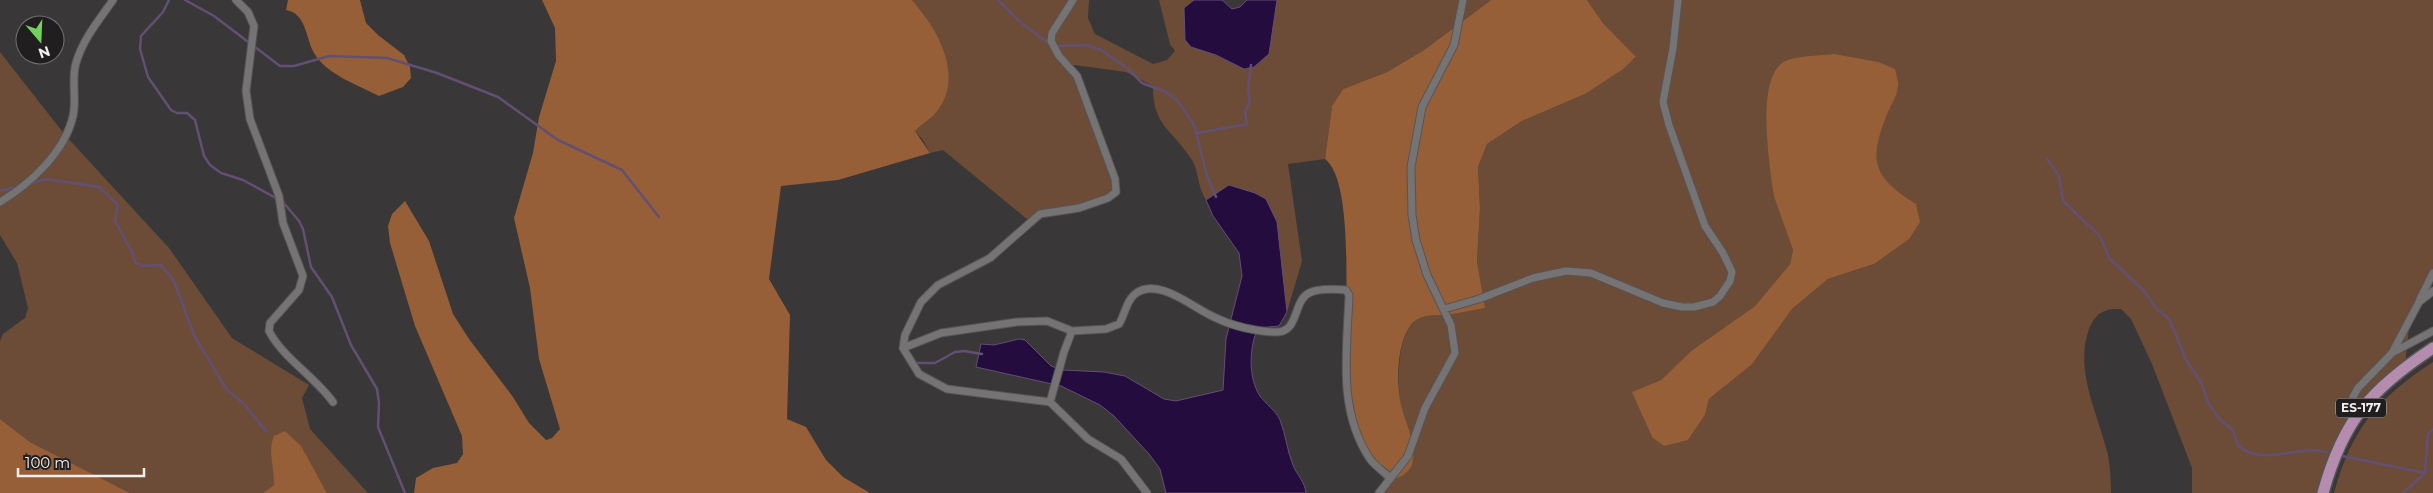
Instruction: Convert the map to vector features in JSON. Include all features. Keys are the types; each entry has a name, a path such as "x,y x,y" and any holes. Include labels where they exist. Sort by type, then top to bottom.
{"main road":[{"name":"ES-177","path":"2323,493 2333,460 2351,421 2361,408 2391,378 2433,348"}],"street":[{"path":"0,202 29,181 44,166 65,137 73,116 76,63 91,30 113,0"},
{"path":"236,0 252,18 255,31 246,91 250,119 279,196 283,223 303,276 299,290 270,323 269,331 284,353 312,377 333,402"},
{"path":"1074,0 1060,20 1051,41 1059,56 1077,76 1115,179 1116,192 1108,198 1078,208 1040,214 990,258 938,285 921,302 905,335 904,348 919,374 947,389 1050,402 1088,439 1121,459 1147,493"},
{"path":"1379,493 1408,456 1425,408 1455,354 1452,325 1427,276 1416,240 1412,215 1411,167 1422,107 1454,45 1463,0"},
{"path":"1444,309 1480,299 1533,278 1566,271 1591,273 1664,303 1682,307 1694,307 1713,302 1720,296 1730,281 1732,272 1723,253 1705,226 1669,125 1663,102 1673,48 1678,0"},
{"path":"2351,421 2354,397 2358,388 2392,353 2433,272"},
{"path":"904,348 941,333 1017,322 1047,321 1072,331 1106,329 1119,324 1134,295 1147,288 1172,294 1228,323 1277,332 1288,328 1299,306 1308,294 1318,290 1346,290 1348,295 1346,384 1351,418 1371,460 1390,477"},
{"path":"2418,302 2433,291"},
{"path":"1050,402 1072,331"},
{"path":"2392,353 2433,331"}],"shaded area":[{"path":"288,0 360,0 366,23 404,55 410,67 411,78 403,87 379,96 335,73 320,61 314,53 302,21 293,12 286,10"},
{"path":"542,0 912,0 929,23 943,50 949,79 946,93 938,111 915,131 930,153 838,180 781,186 769,279 790,315 787,419 806,427 826,460 843,477 870,493 414,493 416,478 433,468 457,463 463,454 462,436 415,326 390,243 388,226 392,214 405,201 429,241 453,314 469,339 513,397 529,423 546,440 552,438 560,429 539,359 530,288 514,218 533,153 539,117 556,61 555,28"},
{"path":"912,0 1089,0 1088,18 1095,34 1153,64 1167,60 1175,51 1170,44 1159,0 1194,0 1184,8 1186,40 1198,48 1235,65 1269,54 1277,0 1491,0 1424,50 1387,72 1343,89 1332,106 1325,159 1288,164 1302,261 1287,312 1284,287 1229,185 1206,200 1192,160 1160,119 1156,110 1153,86 1126,72 1067,64 1098,130 1109,168 1113,199 1103,204 1072,213 1028,220 943,150 930,153 923,140 915,131 930,119 926,17"},
{"path":"1194,0 1222,0 1232,9 1240,7 1247,0 1277,0 1269,54 1254,67 1244,69 1216,55 1191,47 1185,40 1184,8"},
{"path":"1491,0 1587,0 1603,23 1636,57 1623,69 1585,94 1522,121 1487,144 1478,167 1480,208 1477,261 1485,308 1448,315 1421,317 1411,325 1405,335 1399,358 1398,384 1401,405 1410,432 1414,453 1412,465 1407,472 1394,479 1385,480 1363,451 1350,409 1346,353 1346,237 1342,203 1336,176 1325,159 1332,106 1343,89 1387,72 1424,50"},
{"path":"1587,0 2433,0 2433,281 2409,328 2405,365 2359,407 2321,493 2192,493 2192,468 2152,364 2131,319 2121,309 2110,309 2098,315 2089,329 2084,360 2089,392 2108,455 2111,493 1377,493 1385,480 1394,480 1408,471 1401,413 1399,368 1402,347 1408,330 1421,317 1448,315 1485,308 1477,261 1480,208 1478,167 1487,144 1522,121 1585,94 1636,58 1603,23","holes":["1899,87 1877,140 1876,162 1879,171 1886,181 1916,205 1874,264 1828,279 1792,309 1724,387 1709,399 1705,415 1688,440 1652,437 1633,392 1661,380 1691,351 1755,306 1790,264 1793,250 1774,197 1770,162"]},
{"path":"0,52 65,135 169,248 232,338 309,385 302,398 310,429 368,493 327,493 301,447 272,461 275,473 274,485 263,493 130,493 30,442 0,419 0,341 3,334 25,318 28,308 17,263 0,235"},
{"path":"1834,54 1878,62 1895,69 1898,88 1882,129 1876,155 1878,166 1890,185 1916,204 1920,222 1909,239 1874,264 1828,279 1792,309 1752,364 1709,399 1705,415 1688,440 1664,446 1652,437 1632,392 1661,380 1691,351 1755,306 1790,264 1793,250 1774,197 1767,136 1766,116 1771,80 1778,67 1788,60 1805,56"},
{"path":"1229,185 1255,193 1266,199 1277,222 1287,312 1279,326 1258,328 1253,344 1252,372 1256,389 1260,396 1280,420 1291,460 1306,493 1166,493 1160,469 1149,454 1114,416 1100,405 1061,386 976,367 981,344 994,345 1019,339 1025,340 1051,366 1062,370 1104,372 1125,376 1164,399 1176,401 1223,390 1226,339 1242,276 1239,253 1213,216 1206,200"},
{"path":"2433,362 2433,493 2334,493 2349,450 2369,417 2396,389"},
{"path":"0,419 30,442 130,493 0,493"},
{"path":"285,431 301,446 327,493 263,493 274,485 271,448 274,436"}],"waterway":[{"path":"169,0 163,12 141,36 140,49 148,77 171,110 177,113 187,113 195,120 204,156 210,165 221,173 243,180 283,202 299,221 303,229 311,267 332,297 351,345 377,389 379,403 378,427 405,493"},
{"path":"185,0 214,16 280,66 294,66 329,56 387,58 437,73 498,97 558,140 622,170 659,217"},
{"path":"998,0 1019,21 1048,43"},
{"path":"1059,46 1087,45 1101,50 1127,68 1142,83 1166,92 1178,101 1194,125 1207,176 1216,197"},
{"path":"1197,133 1247,124 1245,113 1250,100 1248,90 1251,65"},
{"path":"2047,159 2059,176 2063,201 2100,236 2110,259 2144,291 2156,308 2170,320 2185,358 2202,384 2208,403 2220,420 2233,430 2238,446 2248,452 2259,455 2303,451 2327,452"},
{"path":"30,184 46,179 99,187 118,205 115,221 133,254 135,262 142,266 161,265 174,281 194,335 227,390 243,403 267,432"},
{"path":"0,191 17,187"},
{"path":"915,363 935,363 955,352 964,351 982,354"},
{"path":"2403,493 2425,473 2428,434 2433,429"},
{"path":"2342,456 2425,473"}]}
